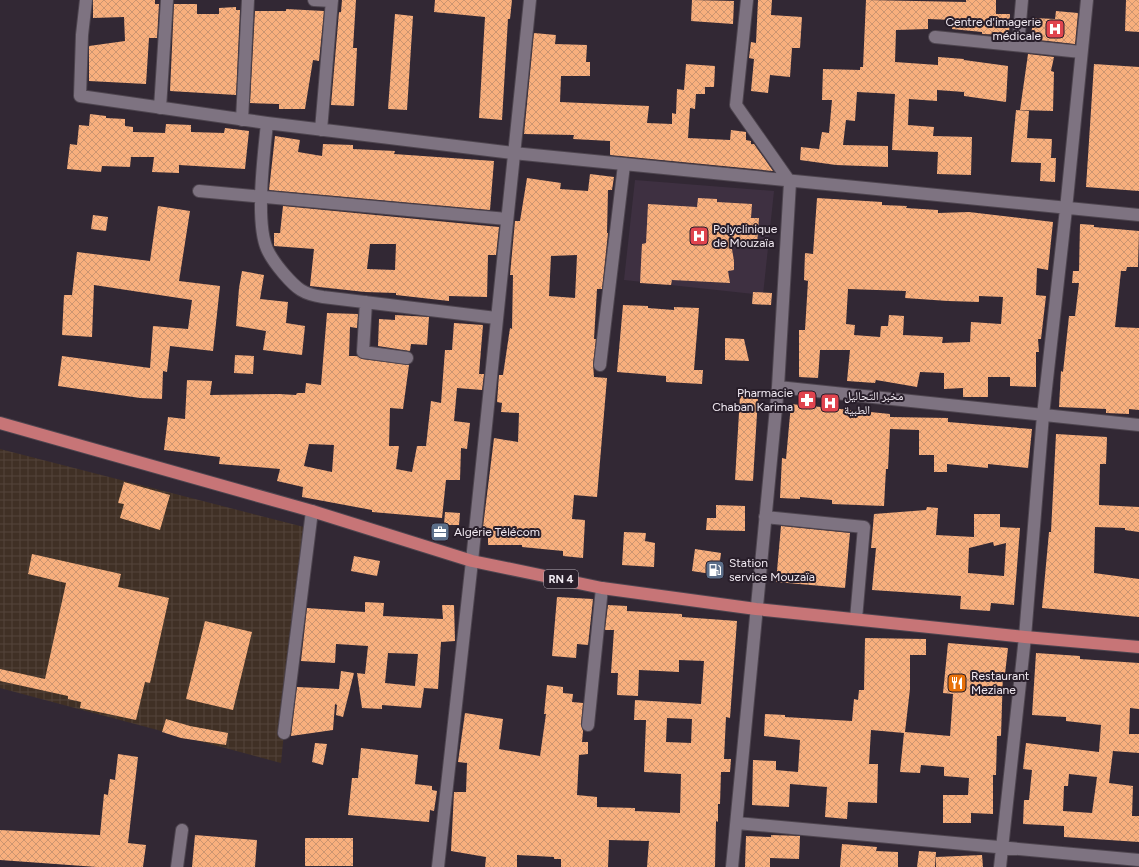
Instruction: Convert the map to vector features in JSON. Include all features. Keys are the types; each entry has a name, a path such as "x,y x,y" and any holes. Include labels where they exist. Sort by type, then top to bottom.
{"main road":[{"name":"RN 4","path":"0,423 312,511 472,561 602,588 756,609 1025,637 1139,647"}],"street":[{"path":"86,0 82,35 80,96 242,120 513,153 790,182 1139,215"},
{"path":"160,108 167,0"},
{"path":"242,120 248,0"},
{"path":"314,0 332,1 321,130"},
{"path":"438,867 472,561 506,219 530,0"},
{"path":"732,867 778,387 790,182 736,105 747,0"},
{"path":"1018,45 1022,0"},
{"path":"1000,867 1025,637 1043,415 1087,0"},
{"path":"935,37 1081,52"},
{"path":"267,123 261,197 262,228 267,248 279,268 296,288 308,294 496,318"},
{"path":"600,365 624,165"},
{"path":"199,191 506,219"},
{"path":"366,302 363,352 408,358"},
{"path":"778,387 1139,425"},
{"path":"284,733 312,511"},
{"path":"765,516 864,527 856,619"},
{"path":"588,725 602,588"},
{"path":"737,823 1003,846 1139,860"},
{"path":"177,867 182,830"}],"shaded area":[{"name":"Polyclinique de Mouzaïa","path":"635,180 774,191 763,295 624,280"},
{"path":"0,449 304,527 281,763 0,688"}],"building":[{"path":"93,0 155,0 155,4 159,4 157,38 149,38 146,84 89,81 89,46 125,41 124,17 93,18"},
{"path":"342,0 356,0 353,48 357,48 354,106 331,105 339,12 341,12"},
{"path":"435,0 512,0 510,19 508,19 502,120 479,118 485,17 434,12"},
{"path":"692,0 734,1 733,24 691,21"},
{"path":"758,0 772,0 771,15 802,17 800,48 792,48 790,77 770,75 768,93 751,91 754,59 749,58 751,42 756,43"},
{"path":"866,0 966,2 966,0 996,0 996,14 1010,14 1009,35 982,34 982,32 952,29 953,20 928,19 928,29 896,30 895,62 938,65 938,57 964,59 1008,66 1006,102 964,96 964,92 937,90 937,101 909,99 908,125 934,127 933,136 972,137 971,175 937,174 938,152 892,150 895,94 857,92 855,121 846,120 843,145 888,146 888,167 836,165 800,160 801,147 819,149 822,132 829,133 832,100 822,100 823,69 860,70 860,67 863,67"},
{"path":"1126,0 1139,0 1139,32 1125,31"},
{"path":"174,4 197,4 197,14 219,14 219,8 236,7 236,10 240,10 236,95 170,91"},
{"path":"286,9 324,11 319,61 313,60 305,109 279,109 279,104 250,103 255,11 286,11"},
{"name":"Centre d'imagerie médicale","path":"1056,11 1078,13 1075,44 1030,39 1034,18 1055,19"},
{"path":"395,14 413,16 407,110 388,109"},
{"path":"534,33 556,35 555,44 587,45 586,62 590,62 590,76 561,76 560,102 649,106 647,123 672,124 672,113 676,114 677,89 684,90 686,64 715,66 714,87 705,87 705,94 696,94 695,109 690,108 688,138 730,140 731,130 746,132 746,140 751,141 751,144 754,144 773,171 610,155 610,141 573,139 574,135 524,134"},
{"path":"1028,54 1054,57 1051,71 1054,72 1053,111 1020,110"},
{"path":"1094,64 1139,67 1139,191 1086,187"},
{"path":"1016,110 1029,111 1027,138 1052,139 1051,158 1056,158 1055,182 1040,181 1041,163 1011,162"},
{"path":"90,114 106,116 106,118 125,119 125,126 133,127 133,132 165,133 166,124 191,125 191,132 224,133 225,128 249,131 245,169 179,165 179,173 152,172 154,157 131,157 130,167 102,166 101,172 67,169 70,144 77,145 79,125 89,126"},
{"path":"275,136 300,140 298,152 322,156 323,144 353,145 353,149 395,151 394,154 494,161 490,210 269,190"},
{"path":"590,174 614,177 612,190 608,190 608,233 602,289 597,289 594,339 596,339 593,364 594,377 607,378 597,497 574,495 572,519 585,520 583,558 563,556 563,551 522,547 522,545 488,545 488,528 483,527 494,438 518,442 519,413 501,412 502,403 497,402 499,375 503,375 510,328 512,329 513,275 510,275 515,221 520,221 527,178 561,183 560,189 588,191","holes":["577,255 575,298 549,296 551,256"]},
{"path":"698,198 717,199 717,202 752,204 751,218 759,218 757,245 731,243 734,270 728,271 730,283 672,280 671,285 640,283 642,244 646,243 648,204 697,207"},
{"path":"817,198 882,202 882,205 907,206 906,208 938,210 938,213 969,212 1053,222 1048,270 1037,268 1036,295 1046,296 1041,339 1038,339 1039,352 1036,352 1036,387 1010,386 1010,377 988,377 988,397 963,397 963,388 944,389 944,373 920,372 917,387 876,380 875,383 847,381 850,350 820,350 818,378 799,377 799,330 805,330 808,281 804,280 805,253 813,254","holes":["848,289 906,291 905,298 948,301 979,302 979,296 1003,297 1001,324 971,322 970,342 942,343 943,337 903,335 904,316 889,315 888,326 881,326 880,337 854,335 855,325 846,324"]},
{"path":"158,206 190,211 179,281 220,286 213,351 170,346 167,372 163,371 162,399 140,398 58,386 62,356 150,368 153,326 188,329 192,300 94,285 92,337 62,335 64,295 72,295 77,252 150,261"},
{"path":"283,206 499,227 496,255 488,255 487,297 449,296 449,301 396,295 396,293 365,292 310,286 314,249 274,246 274,233 280,233","holes":["370,244 396,244 395,270 367,269"]},
{"path":"93,215 108,217 106,231 91,229"},
{"path":"1080,224 1094,225 1094,227 1139,231 1138,267 1127,267 1126,271 1121,271 1115,327 1139,328 1139,410 1129,409 1129,414 1106,413 1106,409 1059,407 1061,371 1063,372 1069,316 1075,316 1079,283 1072,283 1073,271 1079,271"},
{"path":"242,271 264,275 260,299 288,302 286,323 305,326 302,355 263,350 266,331 236,326"},
{"path":"753,292 772,293 771,305 752,304"},
{"path":"623,305 648,306 648,308 674,310 674,307 699,308 694,370 703,370 702,384 666,382 666,376 617,372"},
{"path":"327,313 358,314 357,328 350,327 349,356 409,365 403,409 390,408 389,446 399,446 396,469 412,472 417,446 426,446 431,401 441,403 445,350 452,350 454,323 483,325 479,374 484,374 482,390 457,388 454,421 470,423 467,449 461,448 460,480 446,480 442,518 372,512 372,510 302,497 303,487 277,481 280,469 219,464 220,457 164,450 168,417 185,419 187,380 212,381 210,395 296,395 297,393 305,393 306,383 321,385","holes":["309,444 334,445 332,472 304,466"]},
{"path":"395,315 429,317 427,345 411,344 410,351 378,346 379,319 395,320"},
{"path":"725,338 744,339 749,361 725,360"},
{"path":"235,355 254,356 253,374 234,373"},
{"path":"740,396 758,397 753,481 735,480"},
{"path":"791,404 890,414 890,417 948,418 948,422 1032,429 1028,468 988,464 988,468 947,464 947,472 934,472 934,455 919,455 919,430 890,429 884,506 832,504 832,500 800,497 800,499 780,498 782,458 786,459"},
{"path":"1056,434 1107,437 1106,464 1100,464 1099,505 1139,507 1139,532 1125,530 1125,528 1095,527 1094,573 1139,579 1139,617 1042,608 1049,532 1051,532"},
{"path":"124,482 170,495 160,530 120,518 124,504 118,503"},
{"path":"716,505 745,506 745,531 706,530 707,518 716,518"},
{"path":"927,507 938,508 936,535 974,537 974,514 1000,514 1000,527 1020,528 1014,605 991,603 990,611 960,609 961,596 872,590 876,548 871,548 874,514 926,510","holes":["993,542 994,546 1006,543 1004,576 968,573 969,548"]},
{"path":"445,512 460,513 459,525 444,525"},
{"path":"781,526 850,533 845,588 776,582"},
{"path":"624,532 646,533 645,541 655,543 654,567 622,565"},
{"path":"695,549 721,553 718,575 692,571"},
{"path":"32,554 121,574 118,587 169,598 150,683 145,682 136,720 80,708 81,702 68,699 68,696 0,681 0,669 45,679 66,583 28,574"},
{"path":"354,556 380,561 377,576 351,571"},
{"path":"557,597 593,599 588,645 577,644 576,658 552,656"},
{"path":"365,602 384,603 383,616 443,619 442,605 454,605 455,641 441,642 438,689 424,688 421,708 382,705 382,709 362,708 357,673 365,674 368,646 336,644 335,663 301,661 307,608 365,612","holes":["388,653 418,654 415,686 385,683"]},
{"path":"608,605 627,606 627,611 682,614 682,617 737,621 730,718 726,717 724,759 731,759 730,772 721,772 720,804 718,804 718,822 716,821 715,867 647,867 649,841 609,840 608,867 561,867 561,859 554,859 554,857 517,855 517,867 485,867 486,857 451,851 454,792 466,792 467,763 458,762 465,713 503,719 499,749 540,756 546,714 544,714 547,685 563,687 563,693 573,694 572,702 583,703 581,724 583,731 582,742 588,742 588,754 579,755 577,795 597,797 597,807 635,808 635,811 680,813 681,774 644,772 646,720 634,720 635,700 701,704 704,661 679,660 679,672 639,670 638,696 617,695 618,673 611,673 614,630 605,630","holes":["667,718 692,719 691,743 666,742"]},
{"path":"205,621 252,632 233,710 186,699"},
{"path":"865,638 926,639 926,655 910,655 910,689 905,732 950,736 953,694 943,693 948,643 1008,648 1005,674 1003,673 1001,736 997,736 996,775 993,775 993,814 971,813 971,823 943,823 943,795 968,795 969,778 944,776 944,767 921,765 920,773 900,772 904,733 871,730 869,764 878,764 877,803 848,802 847,819 825,817 827,787 790,784 789,807 752,805 753,760 776,761 776,770 798,772 800,740 764,736 765,714 785,715 785,717 852,721 854,699 858,700 859,690 864,690"},
{"path":"1036,653 1080,656 1080,659 1139,663 1139,709 1130,708 1129,734 1139,734 1139,753 1113,751 1109,783 1133,786 1132,816 1139,816 1139,842 1064,837 1064,826 1023,824 1024,800 1029,800 1032,770 1023,769 1026,743 1099,752 1101,725 1066,721 1066,717 1032,715","holes":["1069,774 1097,777 1092,813 1063,811 1064,786 1068,786"]},
{"path":"341,671 354,673 343,717 336,715 337,705 335,704 333,730 291,736 297,687 339,689"},
{"path":"166,719 190,726 228,733 226,745 181,738 162,732"},
{"path":"315,743 327,744 323,765 312,762"},
{"path":"361,748 418,755 415,784 432,786 432,790 437,791 434,811 430,810 429,822 348,815 352,778 358,778"},
{"path":"118,754 138,757 128,843 146,845 143,867 97,867 0,860 0,830 100,835 104,794 108,795 110,779 115,780"},
{"path":"195,835 257,840 255,867 192,867"},
{"path":"771,835 800,836 799,859 770,858 770,867 745,867 746,836 771,837"},
{"path":"305,838 353,838 353,866 305,866"},
{"path":"842,844 877,847 876,851 898,852 898,867 840,867"},
{"path":"919,851 936,852 935,867 917,867"},
{"path":"982,855 983,867 936,867 936,857"}],"place":[{"name":"Centre d'imagerie médicale","path":"1055,29"},
{"name":"Polyclinique de Mouzaïa","path":"699,236"},
{"name":"Pharmacie Chaban Karima","path":"807,400"},
{"name":"مخبر التحاليل الطبية","path":"830,403"},
{"name":"Algérie Télécom","path":"440,532"},
{"name":"Station service Mouzaïa","path":"715,570"},
{"name":"Restaurant Meziane","path":"957,683"}]}
